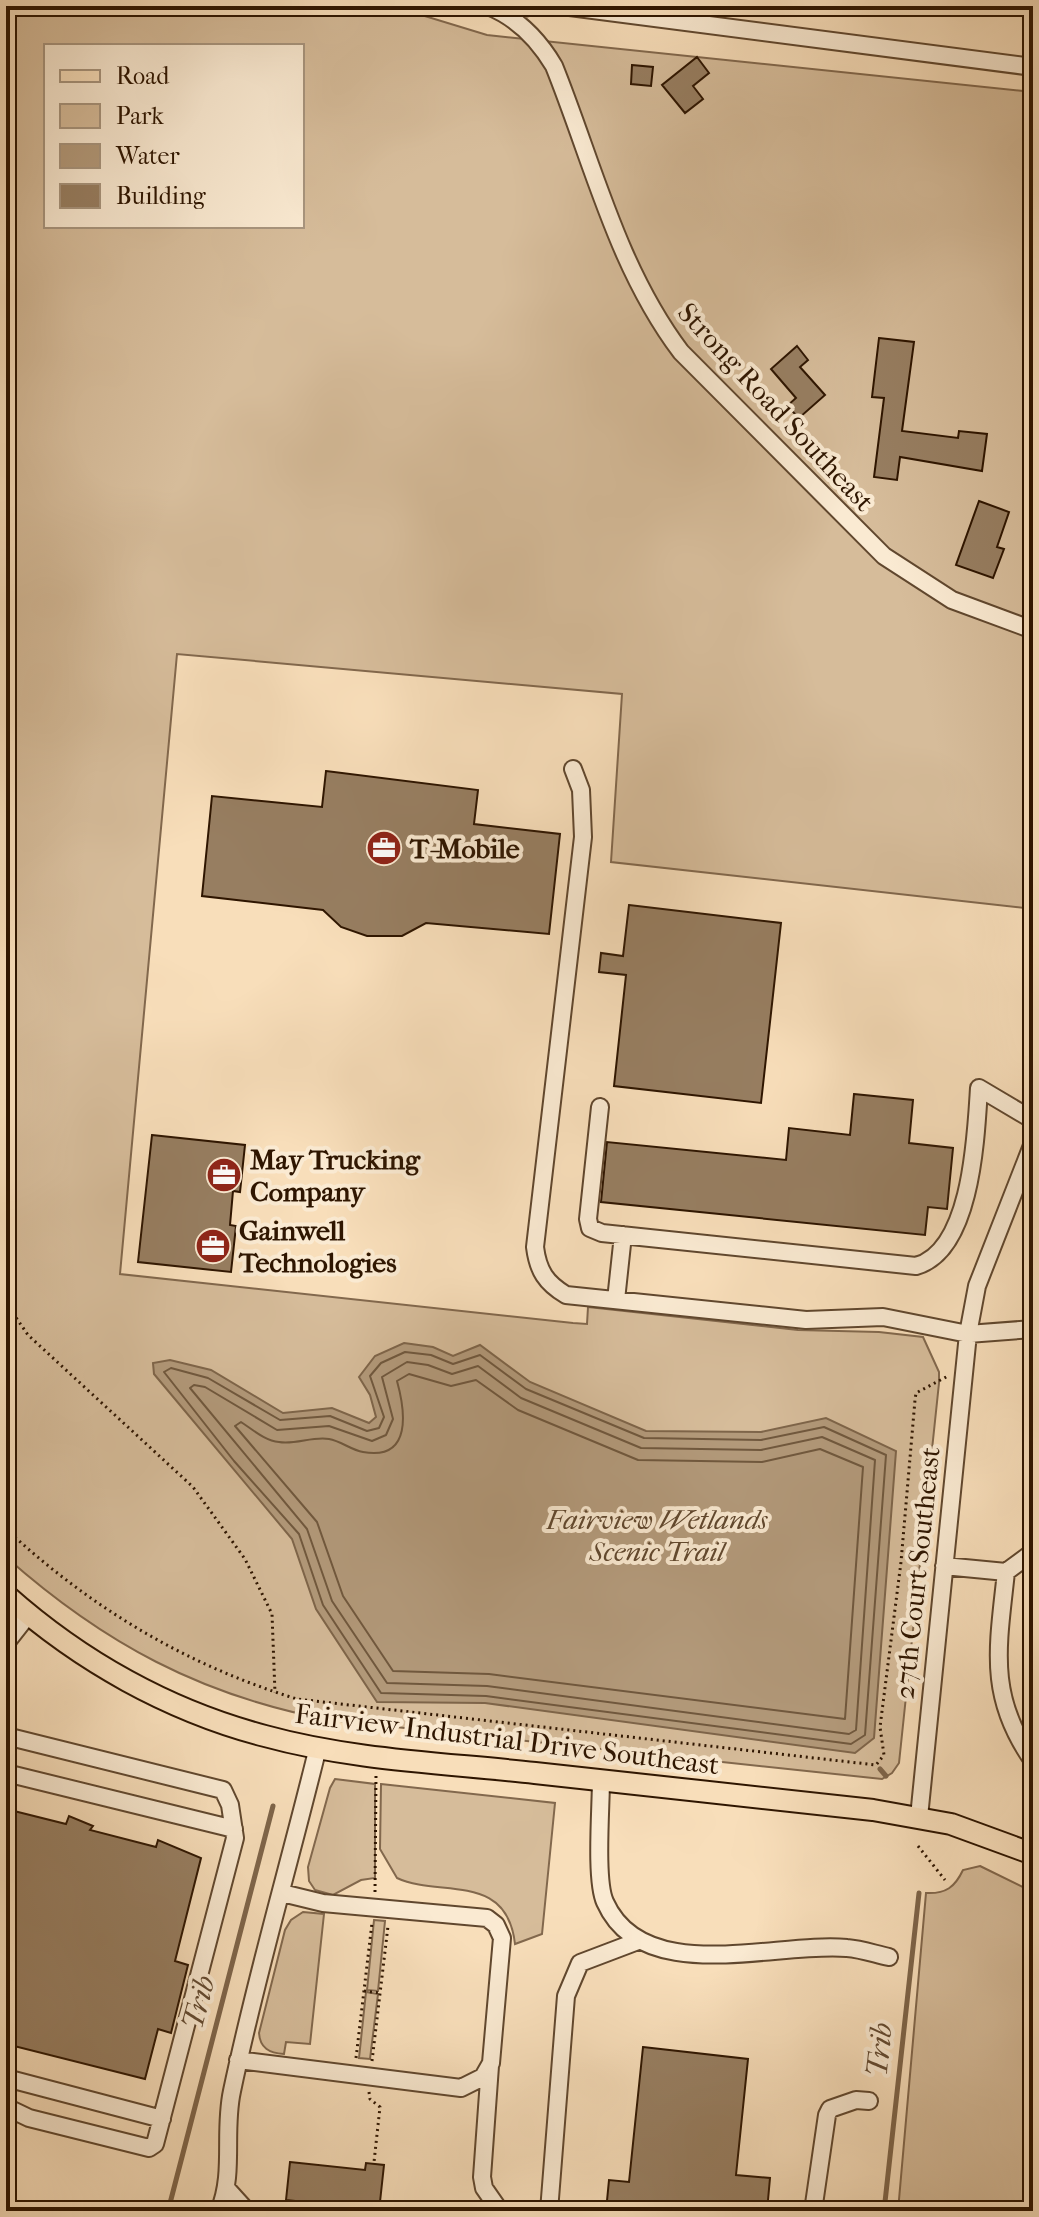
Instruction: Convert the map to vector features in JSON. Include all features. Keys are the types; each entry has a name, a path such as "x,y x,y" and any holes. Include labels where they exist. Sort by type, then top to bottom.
{"main road":[{"name":"Fairview Industrial Drive Southeast","path":"6,1595 28,1615 98,1664 163,1699 265,1736 376,1756 919,1817 951,1824 1033,1854"}],"street":[{"path":"495,9 534,6"},
{"path":"562,6 1033,67"},
{"name":"Strong Road Southeast","path":"495,9 533,37 554,66 640,291 681,352 884,556 952,600 1033,630"},
{"path":"573,769 581,790 583,837 535,1247 542,1275 552,1287 566,1295 806,1320 883,1317 968,1334 1033,1329"},
{"path":"600,1107 588,1219 590,1228 623,1235 916,1266 930,1262 942,1251 967,1196 974,1170 979,1088 1033,1120"},
{"name":"27th Court Southeast","path":"919,1817 968,1334 977,1286 1033,1143"},
{"path":"616,1300 623,1235"},
{"path":"944,1566 1006,1572 1033,1552"},
{"path":"1006,1572 999,1682 1005,1712 1033,1761"},
{"path":"6,1643 28,1615"},
{"path":"6,1736 223,1790 230,1805 235,1838 155,2144 149,2148 29,2118 6,2107"},
{"path":"219,2211 228,2190 226,2118 238,2060 318,1747"},
{"path":"6,1773 234,1829"},
{"path":"601,1780 603,1899 617,1923 638,1941"},
{"path":"282,1893 323,1903 487,1918 496,1925 502,1938 482,2177 484,2188 500,2211"},
{"path":"549,2211 566,1996 580,1963 638,1941 736,1957 787,1950 847,1948 889,1957"},
{"path":"238,2060 461,2088 483,2077 491,2063"},
{"path":"6,2078 162,2119"},
{"path":"813,2211 830,2109 856,2100 869,2101"},
{"path":"228,2190 247,2211"}],"path":[{"path":"6,1303 28,1335 193,1487 245,1559 272,1614 275,1693"},
{"path":"6,1529 60,1576 146,1636 237,1680 275,1693 361,1709 551,1725 876,1765 884,1755 880,1727 901,1562 916,1393 964,1367"},
{"path":"376,1756 378,1872 356,2058 372,2061 389,1922"},
{"path":"918,1846 945,1880"},
{"path":"364,1991 380,1993"},
{"path":"370,2077 369,2095 378,2104 380,2113 374,2162"}],"green space":[{"name":"Fairview Wetlands Scenic Trail","path":"6,6 392,6 487,35 1033,92 1033,433 1023,526 1033,673 1033,909 611,862 622,694 177,654 120,1274 573,1323 587,1324 588,1307 798,1330 879,1332 923,1337 939,1372 939,1383 899,1763 892,1773 882,1779 330,1720 283,1710 196,1681 117,1640 42,1588 6,1557"},
{"path":"335,1779 375,1784 375,1878 361,1880 333,1895 315,1890 309,1881 308,1867"},
{"path":"381,1784 555,1803 542,1934 515,1944 509,1921 499,1906 485,1896 414,1884 397,1878 380,1849"},
{"path":"980,1866 1033,1892 1033,2211 898,2211 926,1893 944,1891 957,1881 963,1870"},
{"path":"303,1912 324,1914 310,2044 286,2042 284,2054 263,2046 259,2033 285,1930 291,1920"},
{"path":"374,1920 385,1921 378,1991 367,1990"},
{"path":"366,1992 378,1994 370,2059 359,2058"}],"water":[{"path":"404,1343 433,1347 453,1356 480,1345 530,1382 646,1431 761,1432 826,1418 896,1451 874,1738 855,1753 485,1703 377,1702 316,1609 292,1539 154,1374 153,1363 170,1360 211,1370 283,1413 332,1408 369,1423 376,1417 370,1395 359,1377 375,1356"}],"building":[{"path":"697,57 709,73 693,86 703,99 685,113 662,85"},
{"path":"632,65 653,67 651,86 631,84"},
{"path":"879,338 914,342 902,431 958,438 959,431 987,434 982,471 900,457 897,480 874,477 884,398 872,397"},
{"path":"797,346 808,360 800,367 825,395 799,418 787,406 796,398 771,369"},
{"path":"979,501 1009,512 997,547 1004,549 993,578 956,565"},
{"name":"T-Mobile","path":"326,771 478,790 474,824 560,834 549,934 426,923 402,936 367,936 341,927 323,910 202,896 212,796 322,807"},
{"path":"629,905 781,923 761,1103 614,1086 626,975 599,972 601,953 623,956"},
{"path":"854,1094 913,1100 909,1143 953,1148 947,1209 928,1207 925,1235 601,1202 607,1142 786,1160 789,1128 850,1135"},
{"path":"152,1135 245,1145 240,1192 233,1191 230,1225 236,1226 231,1272 138,1262"},
{"path":"6,1809 66,1824 69,1816 93,1826 90,1830 156,1847 158,1840 201,1858 175,1961 188,1965 171,2033 158,2029 145,2079 6,2044"},
{"path":"643,2047 748,2059 736,2175 770,2178 767,2211 606,2211 609,2180 629,2182"},
{"path":"290,2162 365,2170 366,2163 384,2165 379,2211 341,2211 341,2206 286,2200"}],"waterway":[{"name":"Trib","path":"880,1769 886,1776"},
{"name":"Trib","path":"168,2211 273,1806"},
{"name":"Trib","path":"884,2211 919,1893"},
{"path":"6,2202 14,2211"}],"place":[{"name":"T-Mobile","path":"384,848"},
{"name":"May Trucking Company","path":"224,1175"},
{"name":"Gainwell Technologies","path":"213,1246"}]}
